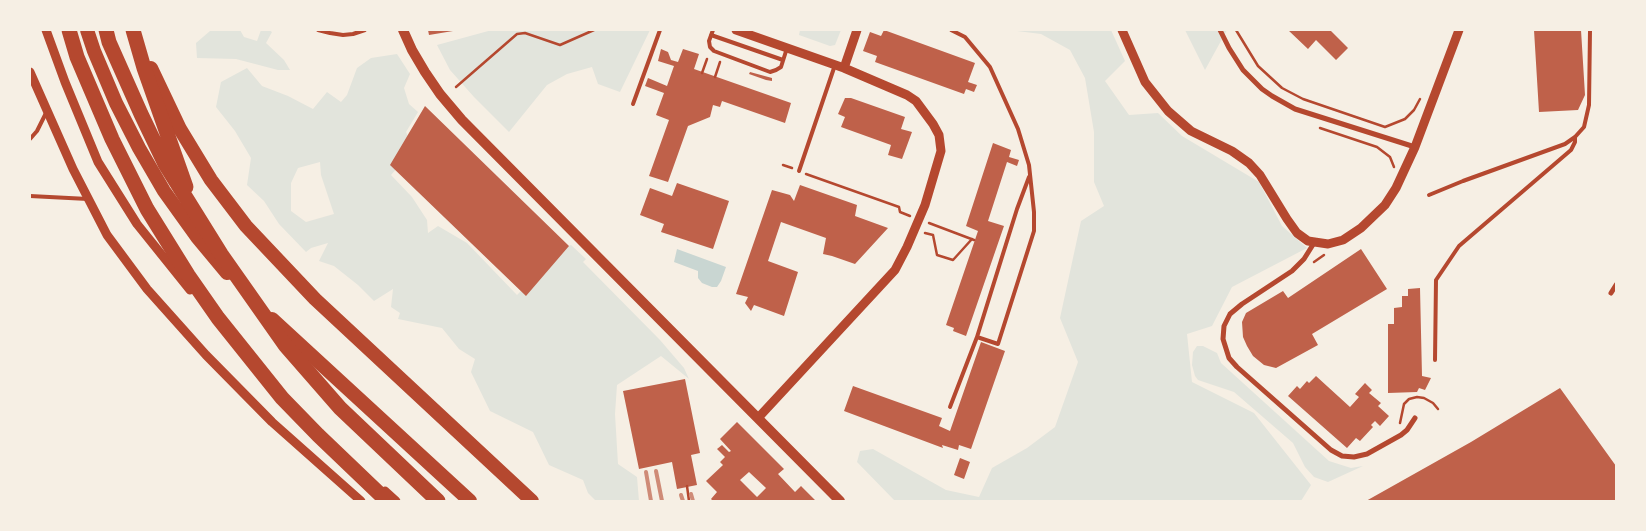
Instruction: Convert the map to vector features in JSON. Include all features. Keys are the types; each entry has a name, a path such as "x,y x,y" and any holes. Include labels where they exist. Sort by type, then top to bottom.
{"highway":[{"path":"69,30 77,57 97,106 128,172 156,225 188,275 218,318 282,398 387,501"},
{"path":"87,30 112,94 138,148 164,191 197,237 236,284 285,332 470,501"},
{"path":"106,30 109,42 165,164 221,254 285,345 340,408 438,501"},
{"path":"135,30 144,68 192,206"},
{"path":"135,30 154,78 180,129 211,180 246,226 315,299 532,501"}],"main road":[{"path":"403,30 425,72 440,94 462,120 840,501"}],"street":[{"path":"46,30 98,162 137,224 172,268 289,403 396,501"},
{"path":"736,30 840,67 907,95 916,102 933,124 939,135 941,151 924,205 895,270 758,418"},
{"path":"840,67 857,30"},
{"path":"1122,30 1145,82 1168,111 1191,131 1232,151 1249,163 1264,181 1292,226 1302,238 1314,243 1328,244 1344,240 1370,220 1394,193 1415,147 1459,30"},
{"path":"1220,30 1243,70 1262,89 1278,99 1295,109 1415,147"},
{"path":"30,72 72,169 107,235 147,289 206,356 272,422 361,501"},
{"path":"1314,243 1304,259 1292,271 1230,314 1224,326 1223,339 1229,358 1331,450 1342,456 1354,457 1367,454 1401,435 1415,418"},
{"path":"1611,293 1616,285"}],"lane":[{"path":"318,30 343,35 365,30"},
{"path":"633,104 660,30"},
{"path":"951,30 965,37 990,67 1018,129 1029,165 1034,212 1034,231 998,344 977,337"},
{"path":"1435,360 1436,280 1459,246 1571,150 1576,138 1584,127 1590,105 1590,30"},
{"path":"783,60 712,32 709,41 710,47 714,52 770,72 781,67 787,48"},
{"path":"799,171 840,67"},
{"path":"30,139 37,131 47,111"},
{"path":"1429,195 1565,144 1576,138"},
{"path":"950,407 977,337 1017,209 1030,175"},
{"path":"30,196 88,199"}],"path":[{"path":"456,87 517,34 525,33 560,45 594,30"},
{"path":"1236,30 1258,66 1282,88 1303,99 1385,127 1405,119 1414,110 1421,97"},
{"path":"702,73 707,59"},
{"path":"1377,148 1390,157 1394,164 1394,171"},
{"path":"783,165 899,207 900,212 918,219"},
{"path":"923,232 934,236 937,255 953,260 973,239 927,222"},
{"path":"1312,263 1329,252"},
{"path":"1398,427 1404,404 1409,399 1424,398 1434,403 1438,409"},
{"path":"687,486 689,501"}],"shaded area":[{"path":"240,30 244,37 257,41 261,30 269,30 272,32 266,43 284,60 290,70 278,70 236,59 197,58 196,43 210,31"},
{"path":"492,30 650,30 620,92 598,84 592,67 567,74 547,85 509,132 450,70 437,45"},
{"path":"800,30 841,30 835,45 830,46 799,35"},
{"path":"1009,30 1111,30 1125,61 1105,81 1129,115 1158,113 1182,136 1259,182 1282,226 1307,248 1232,287 1212,326 1187,334 1192,382 1254,413 1311,485 1301,501 895,501 857,462 860,451 873,449 946,490 979,497 992,468 1027,448 1055,427 1078,362 1060,318 1081,221 1104,206 1094,182 1094,132 1085,78 1070,50 1041,34"},
{"path":"1185,30 1227,30 1205,70"},
{"path":"397,54 410,74 404,88 409,104 418,112 406,132 414,149 391,175 412,197 427,220 428,233 438,226 467,243 517,295 562,249 571,245 586,259 583,262 660,340 684,368 689,379 661,356 617,385 615,414 618,464 637,477 639,501 596,501 588,493 583,480 549,465 533,432 490,411 471,372 475,359 459,349 442,328 398,319 400,313 391,307 393,289 374,301 358,285 334,266 319,261 328,243 311,248 306,252 279,224 264,201 247,185 251,158 235,131 216,107 221,82 247,68 262,86 288,96 313,109 327,92 341,102 347,95 357,68 371,58","holes":["320,162 321,175 334,214 306,222 291,211 291,183 298,168"]},
{"path":"677,249 726,267 717,287 702,283 698,278 698,271 674,262"},
{"path":"1197,346 1203,346 1217,353 1221,363 1329,461 1351,468 1363,466 1328,482 1314,477 1305,467 1293,443 1234,392 1198,380 1192,365 1193,352"}],"building":[{"path":"428,30 453,30 453,31 429,35"},
{"path":"884,30 975,63 968,82 977,85 974,92 966,89 964,94 875,62 877,56 863,51 870,32 881,36"},
{"path":"1288,30 1330,30 1348,48 1336,60 1316,40 1308,49"},
{"path":"1534,30 1581,30 1585,95 1578,110 1539,112"},
{"path":"661,49 668,52 671,60 678,62 683,49 699,54 694,69 791,103 785,123 722,101 720,107 713,105 710,117 688,126 668,182 649,176 669,120 656,115 664,93 645,86 648,78 667,86 674,66 658,61"},
{"path":"750,72 772,78 772,81 749,74"},
{"path":"845,98 851,98 905,117 901,129 912,132 902,159 888,155 891,145 841,127 845,117 838,114"},
{"path":"425,106 569,246 526,296 390,165"},
{"path":"993,143 1011,150 1009,157 1019,160 1017,166 1007,162 988,221 1004,226 966,336 953,331 954,328 946,325 978,231 966,226"},
{"path":"677,183 729,201 713,249 661,232 664,224 640,215 650,188 672,196"},
{"path":"800,185 857,205 855,216 888,228 855,264 823,254 826,238 781,222 768,261 798,272 784,316 754,305 751,311 745,303 748,297 736,294 772,190 790,195 794,201"},
{"path":"1361,249 1387,289 1312,334 1318,345 1276,368 1264,365 1253,356 1243,337 1242,322 1246,313 1283,291 1288,298"},
{"path":"1420,288 1422,376 1431,378 1425,390 1419,388 1417,392 1388,393 1388,324 1394,324 1394,308 1402,307 1402,296 1408,296 1408,289"},
{"path":"981,342 1005,351 971,449 959,445 958,450 942,445 943,448 844,411 853,386 942,418 939,426 950,431"},
{"path":"1316,376 1350,407 1359,397 1355,394 1365,383 1372,390 1369,393 1381,403 1378,406 1389,416 1380,426 1375,421 1371,425 1373,427 1360,441 1356,438 1347,448 1288,396 1297,386 1300,389 1307,381 1309,383"},
{"path":"685,379 700,453 691,455 697,485 677,489 672,462 639,469 623,391"},
{"path":"1560,388 1616,466 1616,501 1366,501 1471,442"},
{"path":"737,422 784,469 778,474 795,492 801,486 816,501 713,501 711,499 717,492 706,481 723,465 720,462 725,457 717,449 722,445 729,452 731,451 720,439","holes":["749,472 766,488 757,497 740,480"]},
{"path":"960,458 970,462 964,479 954,475"}],"railway":[{"path":"656,471 662,501"},
{"path":"646,472 651,501"},
{"path":"691,494 693,501"},
{"path":"681,495 683,501"}]}
